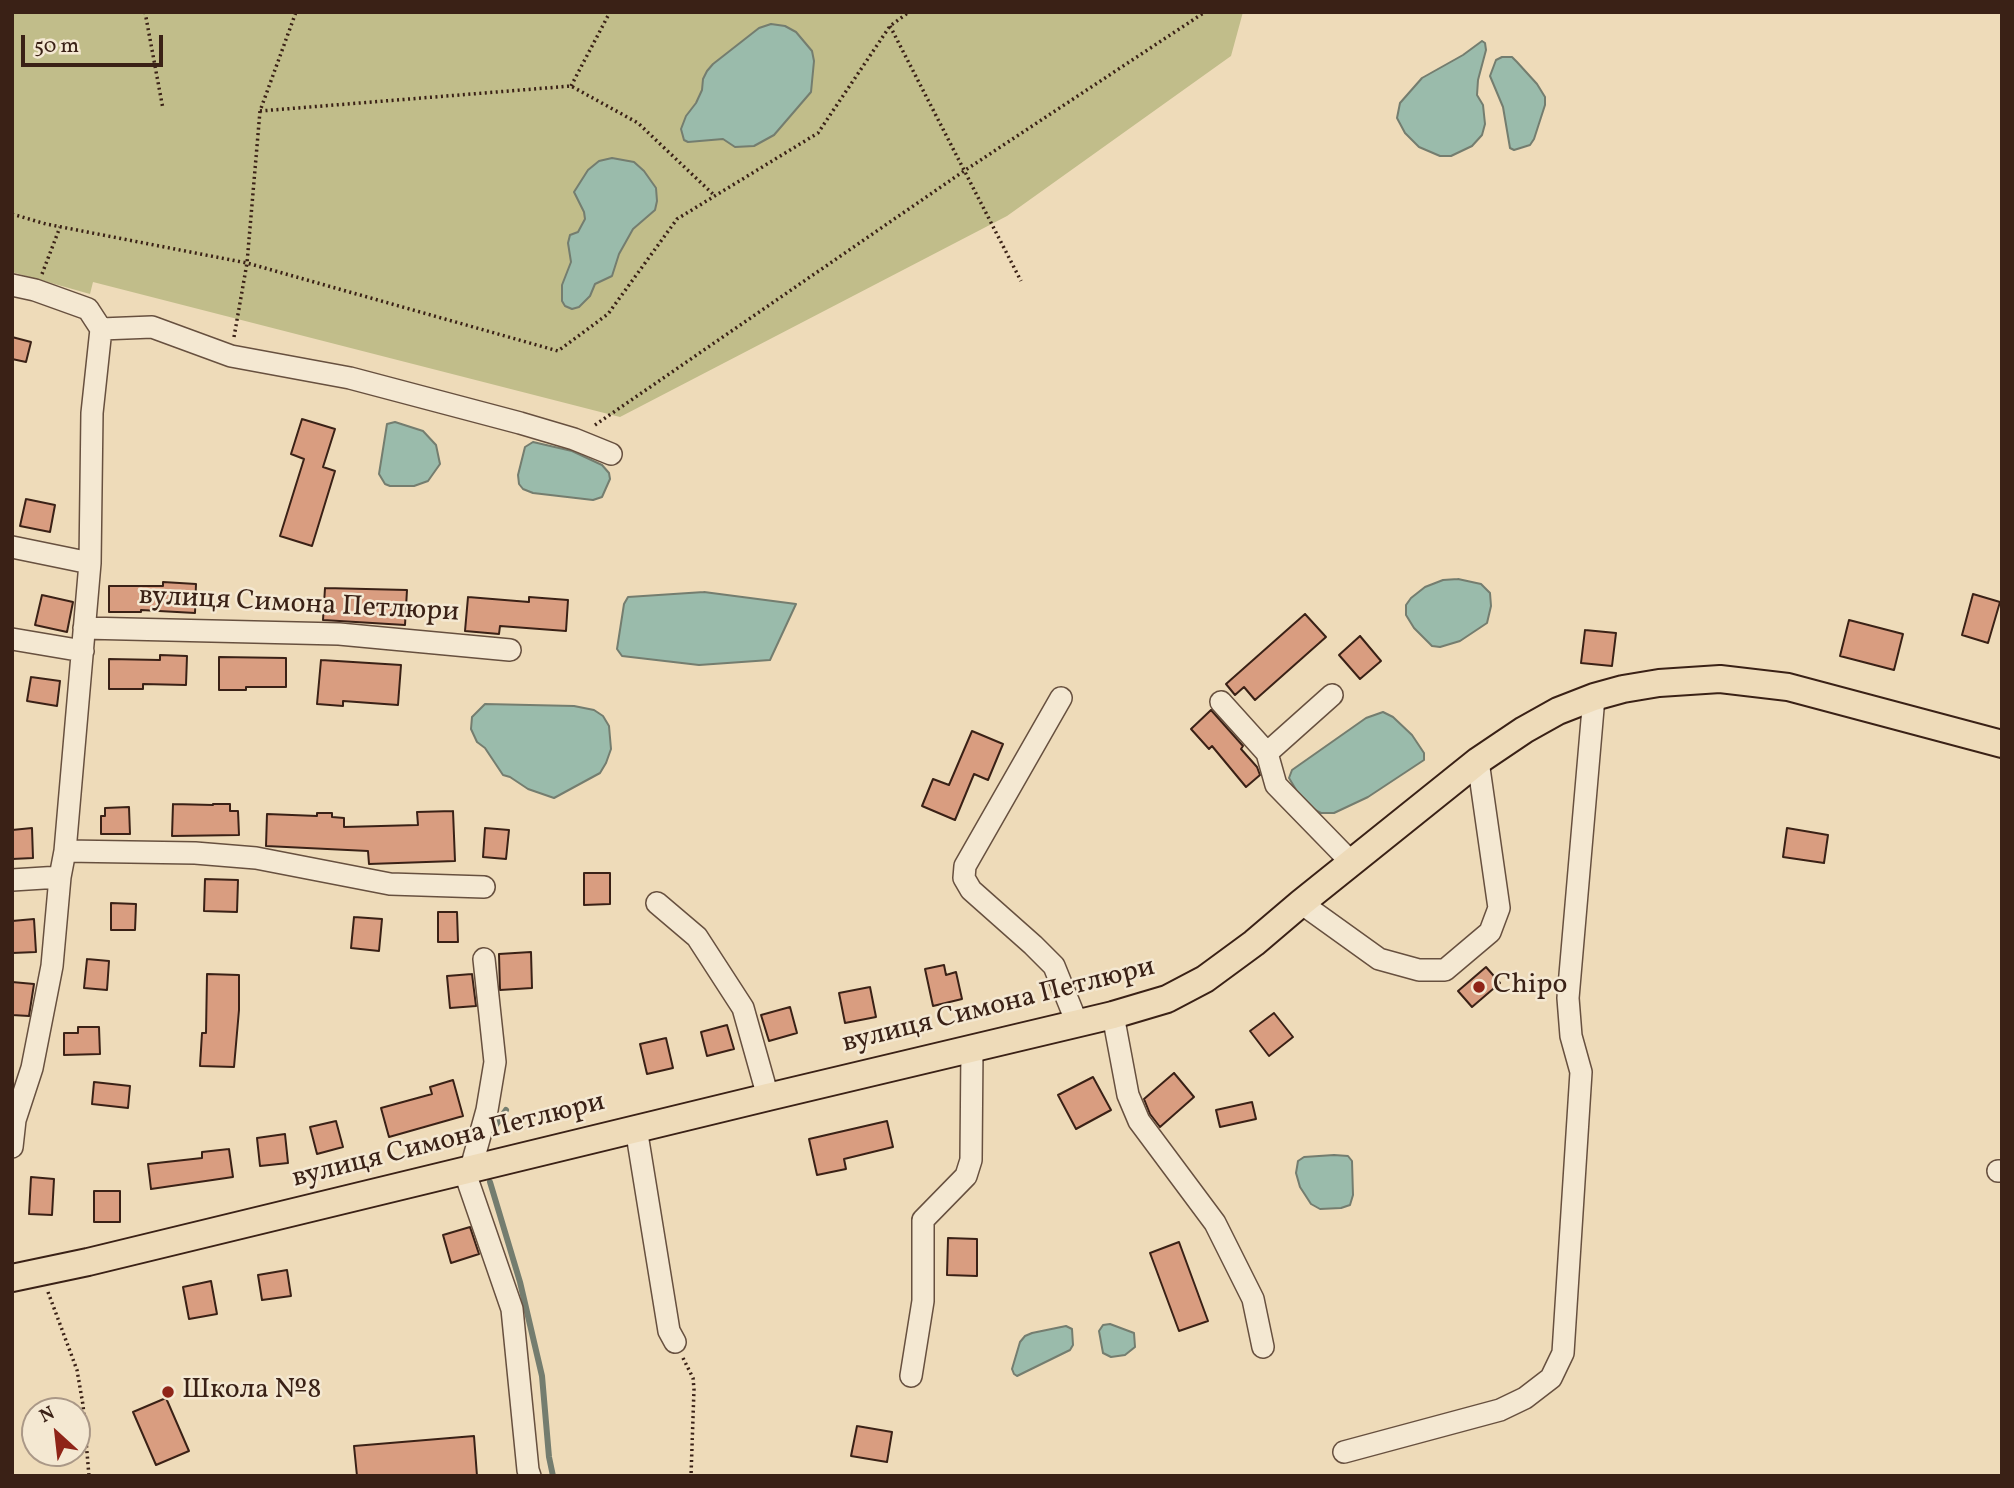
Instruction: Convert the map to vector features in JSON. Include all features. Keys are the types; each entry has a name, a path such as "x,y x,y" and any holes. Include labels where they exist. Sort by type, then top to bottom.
{"main road":[{"name":"вулиця Симона Петлюри","path":"12,1278 1113,1015 1167,999 1205,979 1254,943 1350,862 1478,761 1558,711 1623,689 1659,683 1720,679 1788,687 2002,744"}],"street":[{"path":"12,285 35,290 88,309 102,329 92,413 90,563 65,851 52,966 22,1068 12,1147"},
{"path":"102,329 152,327 231,356 350,378 574,439 611,454"},
{"path":"12,547 90,563"},
{"name":"вулиця Симона Петлюри","path":"85,628 339,634 510,650"},
{"path":"12,639 83,651"},
{"path":"1267,753 1332,695"},
{"path":"1344,1452 1500,1410 1525,1398 1551,1378 1563,1353 1581,1072 1571,1036 1568,998 1594,697"},
{"path":"1061,698 965,866 964,878 971,890 1054,966 1077,1023"},
{"path":"1221,702 1267,753 1276,785 1350,862"},
{"path":"1301,903 1379,959 1419,970 1445,970 1490,932 1499,908 1478,761"},
{"path":"65,851 195,853 256,858 390,884 484,887"},
{"path":"12,880 60,877"},
{"path":"657,903 697,937 743,1008 768,1097"},
{"path":"484,959 495,1062 487,1110 468,1169 512,1309 530,1476"},
{"path":"1113,1015 1128,1095 1139,1121 1215,1223 1253,1299 1264,1347"},
{"path":"911,1376 923,1301 923,1220 966,1176 971,1160 972,1048"},
{"path":"636,1128 669,1331 675,1342"}],"path":[{"path":"145,12 163,109"},
{"path":"231,356 247,263 260,111 296,12"},
{"path":"571,86 610,12"},
{"path":"12,214 60,227 247,263 558,351 608,314 677,219 818,134 890,26 909,12"},
{"path":"574,439 964,171 1205,12"},
{"path":"890,26 1021,281"},
{"path":"260,111 571,86 638,123 715,196"},
{"path":"35,290 60,227"},
{"path":"40,1273 77,1370 89,1476"},
{"path":"675,1342 693,1378 691,1476"}],"shaded area":[{"path":"12,12 1243,12 1231,56 1007,216 620,417 93,282 90,294 12,272"},
{"path":"771,24 785,26 796,32 812,51 814,61 811,92 774,135 754,146 735,147 723,139 688,142 684,140 681,129 702,90 707,71 759,28"},
{"path":"1482,41 1486,50 1477,95 1483,105 1485,124 1482,135 1472,146 1451,156 1440,156 1419,147 1405,133 1397,118 1400,103 1422,78"},
{"path":"1512,57 1537,84 1545,97 1534,139 1530,145 1514,150 1510,148 1503,107 1490,76 1496,60"},
{"path":"612,158 634,162 644,171 656,188 655,210 633,229 619,254 612,276 595,284 590,296 579,307 572,309 562,301 562,285 571,262 568,243 570,235 578,232 585,219 574,192 588,170 599,161"},
{"path":"395,422 423,431 436,445 440,464 428,481 414,486 390,486 385,484 379,474 387,424"},
{"path":"533,442 572,451 602,465 609,473 610,479 602,497 593,500 533,493 523,489 518,475 525,447"},
{"path":"1458,579 1481,584 1490,593 1491,606 1487,623 1460,641 1440,647 1432,646 1414,628 1406,615 1406,605 1425,587 1443,580"},
{"path":"704,592 796,604 770,660 699,665 622,656 617,649 624,604 628,597"},
{"path":"485,704 574,706 594,710 603,716 609,726 611,749 606,763 600,773 554,798 528,789 503,775 485,748 477,742 471,729 472,717"},
{"path":"1383,712 1393,717 1412,735 1424,753 1424,760 1368,797 1334,813 1321,813 1311,808 1289,778 1292,770 1366,718"},
{"path":"1348,1156 1352,1161 1353,1195 1350,1205 1320,1209 1311,1204 1300,1187 1296,1173 1298,1161 1304,1157"},
{"path":"1110,1324 1134,1333 1135,1347 1125,1355 1111,1357 1103,1353 1099,1331 1103,1325"},
{"path":"1066,1326 1072,1329 1073,1345 1070,1350 1017,1376 1014,1374 1012,1369 1020,1342 1025,1336"}],"building":[{"path":"12,337 31,342 26,362 12,359"},
{"path":"302,419 335,429 323,467 335,471 312,546 280,536 304,459 291,454"},
{"path":"26,499 55,505 50,532 20,526"},
{"path":"163,582 196,584 195,613 141,610 109,612 109,586 163,586"},
{"path":"325,588 407,590 405,625 323,620"},
{"path":"1973,594 2000,602 1988,643 1962,635"},
{"path":"42,595 73,602 67,632 35,625"},
{"path":"468,597 529,602 529,597 568,600 566,631 500,626 499,634 465,631"},
{"path":"1305,614 1326,637 1255,700 1244,687 1235,695 1226,684"},
{"path":"1849,620 1903,634 1894,670 1840,656"},
{"path":"1585,630 1616,633 1612,666 1581,663"},
{"path":"1360,636 1381,661 1360,679 1339,655"},
{"path":"160,655 187,656 186,685 143,684 143,689 109,689 109,659 160,660"},
{"path":"219,657 286,658 286,687 219,690"},
{"path":"321,660 401,665 398,705 343,701 343,706 317,704"},
{"path":"31,677 60,681 57,706 27,701"},
{"path":"1211,710 1243,746 1241,749 1257,767 1260,775 1246,787 1212,746 1209,749 1191,729"},
{"path":"972,731 1003,744 988,780 974,774 955,820 922,806 933,779 949,785"},
{"path":"173,804 230,804 230,811 238,811 239,835 172,836"},
{"path":"129,807 130,834 101,834 101,816 105,816 105,808"},
{"path":"453,811 455,861 369,864 368,851 266,846 267,814 317,816 317,813 332,813 332,817 344,818 344,827 418,825 417,812"},
{"path":"32,828 33,858 12,859 12,830"},
{"path":"485,828 509,830 506,859 483,857"},
{"path":"1787,828 1828,835 1824,863 1783,857"},
{"path":"584,873 610,873 610,904 584,905"},
{"path":"205,879 238,880 237,912 204,911"},
{"path":"111,903 136,904 135,930 111,930"},
{"path":"438,912 457,912 458,942 438,942"},
{"path":"354,917 382,919 379,951 351,948"},
{"path":"34,919 36,952 12,953 12,921"},
{"path":"531,952 532,988 500,990 499,954"},
{"path":"87,959 109,961 107,990 84,988"},
{"path":"944,965 946,975 956,972 962,999 933,1006 925,969"},
{"name":"Chipo","path":"1486,967 1500,983 1472,1007 1458,991"},
{"path":"207,974 239,975 234,1067 200,1066 202,1033 206,1033"},
{"path":"472,974 476,1006 450,1008 447,976"},
{"path":"12,982 34,984 29,1016 12,1015"},
{"path":"870,987 876,1017 845,1023 839,993"},
{"path":"790,1007 797,1033 769,1041 761,1015"},
{"path":"1274,1013 1293,1037 1269,1056 1250,1031"},
{"path":"727,1025 734,1049 707,1056 701,1032"},
{"path":"78,1027 99,1027 100,1054 64,1055 64,1033 78,1033"},
{"path":"666,1038 673,1068 647,1074 640,1044"},
{"path":"1174,1073 1194,1097 1160,1127 1150,1114 1144,1099"},
{"path":"1093,1077 1111,1110 1076,1129 1058,1095"},
{"path":"453,1080 463,1116 389,1137 381,1108 432,1094 430,1087"},
{"path":"94,1082 130,1086 128,1108 92,1104"},
{"path":"1252,1102 1256,1119 1220,1127 1216,1110"},
{"path":"336,1121 343,1147 317,1154 310,1127"},
{"path":"887,1121 893,1147 844,1159 846,1169 817,1175 809,1139"},
{"path":"285,1134 288,1163 260,1166 257,1138"},
{"path":"229,1149 233,1177 151,1189 148,1164 202,1158 202,1152"},
{"path":"31,1177 54,1179 52,1215 29,1214"},
{"path":"94,1191 120,1191 120,1222 94,1222"},
{"path":"470,1227 479,1254 451,1263 443,1235"},
{"path":"948,1238 977,1239 977,1276 947,1275"},
{"path":"1179,1242 1208,1321 1179,1331 1150,1253"},
{"path":"287,1270 291,1296 262,1300 258,1275"},
{"path":"211,1281 217,1314 189,1319 183,1287"},
{"path":"166,1398 189,1451 156,1465 133,1412"},
{"path":"857,1426 892,1432 887,1462 851,1456"},
{"path":"474,1436 477,1476 357,1476 354,1446"}],"waterway":[{"path":"489,1135 506,1110"},
{"path":"490,1182 520,1282 542,1376 553,1476"}],"place":[{"name":"Chipo","path":"1479,987"},
{"name":"Школа №8","path":"168,1392"}]}
